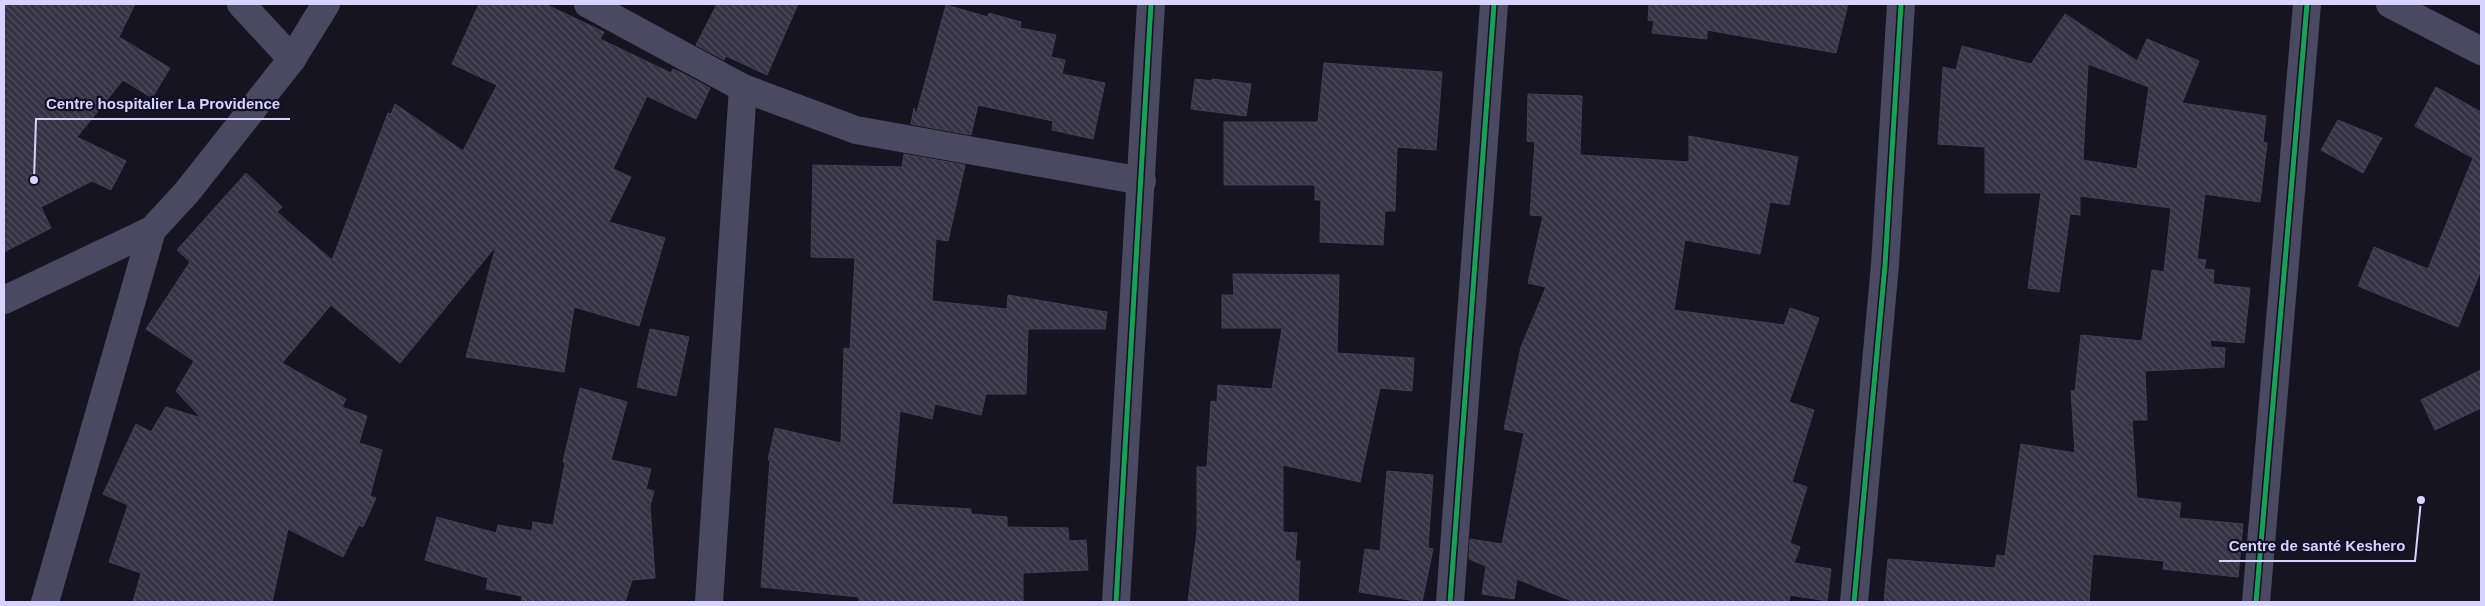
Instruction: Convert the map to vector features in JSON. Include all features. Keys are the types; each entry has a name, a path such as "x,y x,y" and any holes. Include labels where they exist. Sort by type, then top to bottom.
{"street":[{"path":"241,4 292,59"},
{"path":"4,300 152,230 187,192 292,59 326,4"},
{"path":"588,4 743,88 856,130 1142,180"},
{"path":"1116,602 1152,4"},
{"path":"1450,602 1494,4"},
{"path":"1854,602 1885,265 1901,4"},
{"path":"2256,602 2307,4"},
{"path":"2390,4 2481,52"},
{"path":"708,602 743,88"},
{"path":"45,602 152,230"}],"building":[{"path":"4,4 135,4 119,37 170,68 152,98 123,80 77,137 126,161 111,190 92,181 41,207 51,228 4,252"},
{"path":"479,4 545,4 604,32 600,39 671,73 673,69 682,73 710,88 696,119 647,96 613,169 631,177 609,222 665,238 639,326 574,307 564,372 466,357 496,246 400,363 331,305 282,363 346,399 342,407 367,416 359,443 382,450 370,496 376,498 363,527 359,525 343,557 288,529 272,602 133,602 141,573 109,562 128,505 103,494 136,424 151,432 166,407 201,418 176,391 194,361 146,329 190,262 177,250 246,173 282,207 277,212 332,260 388,113 391,114 395,104 463,151 497,85 452,64"},
{"path":"717,4 798,4 767,75 726,56 724,60 696,45"},
{"path":"1649,4 1848,4 1836,53 1707,30 1707,39 1652,33 1654,21 1648,20"},
{"path":"946,5 988,17 989,13 1021,22 1020,28 1056,35 1051,57 1065,60 1062,74 1105,83 1093,139 1052,130 1053,121 978,105 971,135 911,124 914,108 916,115"},
{"path":"2065,14 2137,61 2147,39 2199,61 2182,103 2266,116 2263,142 2267,143 2260,202 2205,194 2197,259 2206,260 2204,269 2214,270 2213,284 2250,288 2244,343 2210,340 2211,347 2225,348 2224,367 2145,371 2147,420 2132,420 2137,498 2181,503 2179,518 2243,524 2238,577 2163,569 2164,561 2093,554 2089,602 1884,602 1888,559 1995,568 1997,555 2005,556 2021,444 2075,453 2071,391 2075,391 2081,335 2142,341 2152,270 2164,272 2171,208 2080,196 2080,215 2070,214 2059,292 2028,288 2041,193 1985,193 1985,147 1938,144 1943,67 1956,70 1962,46 2031,64","holes":["2088,64 2149,87 2137,169 2083,160"]},
{"path":"1324,63 1442,72 1436,150 1397,147 1395,211 1385,211 1383,245 1320,242 1321,200 1315,200 1315,185 1224,185 1224,122 1318,122"},
{"path":"1195,79 1212,81 1212,79 1251,84 1246,116 1191,109"},
{"path":"2436,87 2481,112 2481,270 2458,327 2358,286 2374,247 2428,269 2473,158 2415,126"},
{"path":"1528,94 1582,96 1580,155 1689,162 1689,136 1798,157 1789,205 1770,202 1760,254 1685,240 1674,310 1784,325 1790,308 1819,318 1789,402 1814,410 1792,482 1807,487 1790,543 1800,547 1794,563 1831,569 1827,601 1790,595 1789,602 1574,602 1517,579 1514,599 1482,594 1486,566 1469,559 1470,539 1502,544 1524,433 1504,429 1521,347 1546,287 1528,283 1543,216 1530,215 1535,142 1527,141"},
{"path":"2338,120 2382,138 2363,173 2321,150"},
{"path":"904,154 965,165 948,241 936,239 932,301 1007,309 1008,295 1107,312 1105,329 1028,329 1026,394 986,394 981,415 935,404 932,419 900,411 892,504 971,509 971,514 1007,517 1007,527 1068,528 1069,541 1086,540 1088,570 1023,573 1023,602 859,602 859,597 761,587 770,460 768,460 775,428 841,443 844,348 850,349 855,258 811,257 813,165 902,167"},
{"path":"1233,274 1339,275 1337,353 1414,358 1412,391 1380,388 1360,482 1283,465 1283,532 1297,533 1295,561 1300,561 1298,602 1188,602 1197,532 1197,467 1207,467 1211,401 1217,402 1218,385 1272,389 1282,328 1222,328 1222,295 1234,295"},
{"path":"650,329 689,337 676,396 637,387"},
{"path":"2481,370 2481,408 2435,430 2421,400"},
{"path":"580,388 627,402 611,460 651,469 646,489 654,491 650,506 655,578 632,580 625,602 521,602 522,596 486,589 488,578 425,560 437,517 496,533 498,525 532,531 533,522 553,525 565,463 563,462"},
{"path":"1387,471 1433,475 1428,548 1433,549 1422,602 1359,592 1365,549 1380,551"}],"cycle path":[{"path":"1116,602 1151,4"},
{"path":"1450,602 1494,4"},
{"path":"1854,602 1885,265 1901,4"},
{"path":"2256,602 2307,4"}],"place":[{"name":"Centre hospitalier La Providence","path":"34,180"},
{"name":"Centre de santé Keshero","path":"2421,500"}]}
